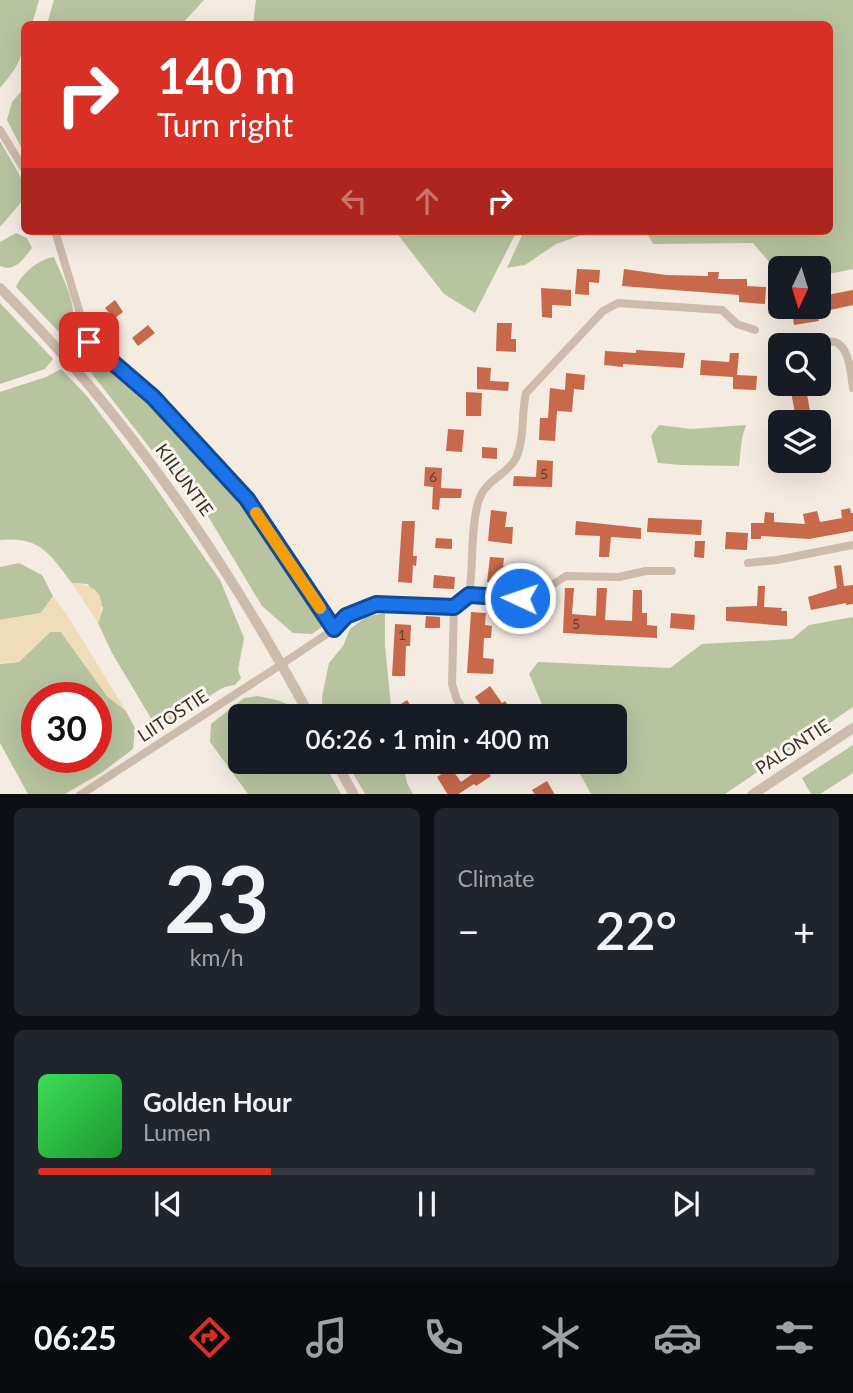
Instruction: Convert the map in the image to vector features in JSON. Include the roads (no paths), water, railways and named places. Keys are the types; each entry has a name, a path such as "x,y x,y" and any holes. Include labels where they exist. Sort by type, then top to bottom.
{"street":[{"path":"0,130 21,164"},
{"path":"56,235 89,342 153,397 247,499 334,629"},
{"name":"KIILUNTIE","path":"0,288 69,360 112,412 225,568 304,704"},
{"path":"469,595 478,500 486,484 515,460 521,440 522,409 526,393 603,311 618,303 722,310 737,324 755,330"},
{"path":"69,360 89,342"},
{"path":"831,342 841,346 853,388"},
{"path":"748,563 853,545"},
{"path":"460,704 452,684 454,607 469,595 520,598 541,592 566,576 620,577 646,571 672,571"},
{"name":"LIITOSTIE","path":"80,794 282,664 334,629 346,616 376,604 454,607"},
{"name":"PALONTIE","path":"752,794 853,728"},
{"path":"342,774 354,794"}]}
